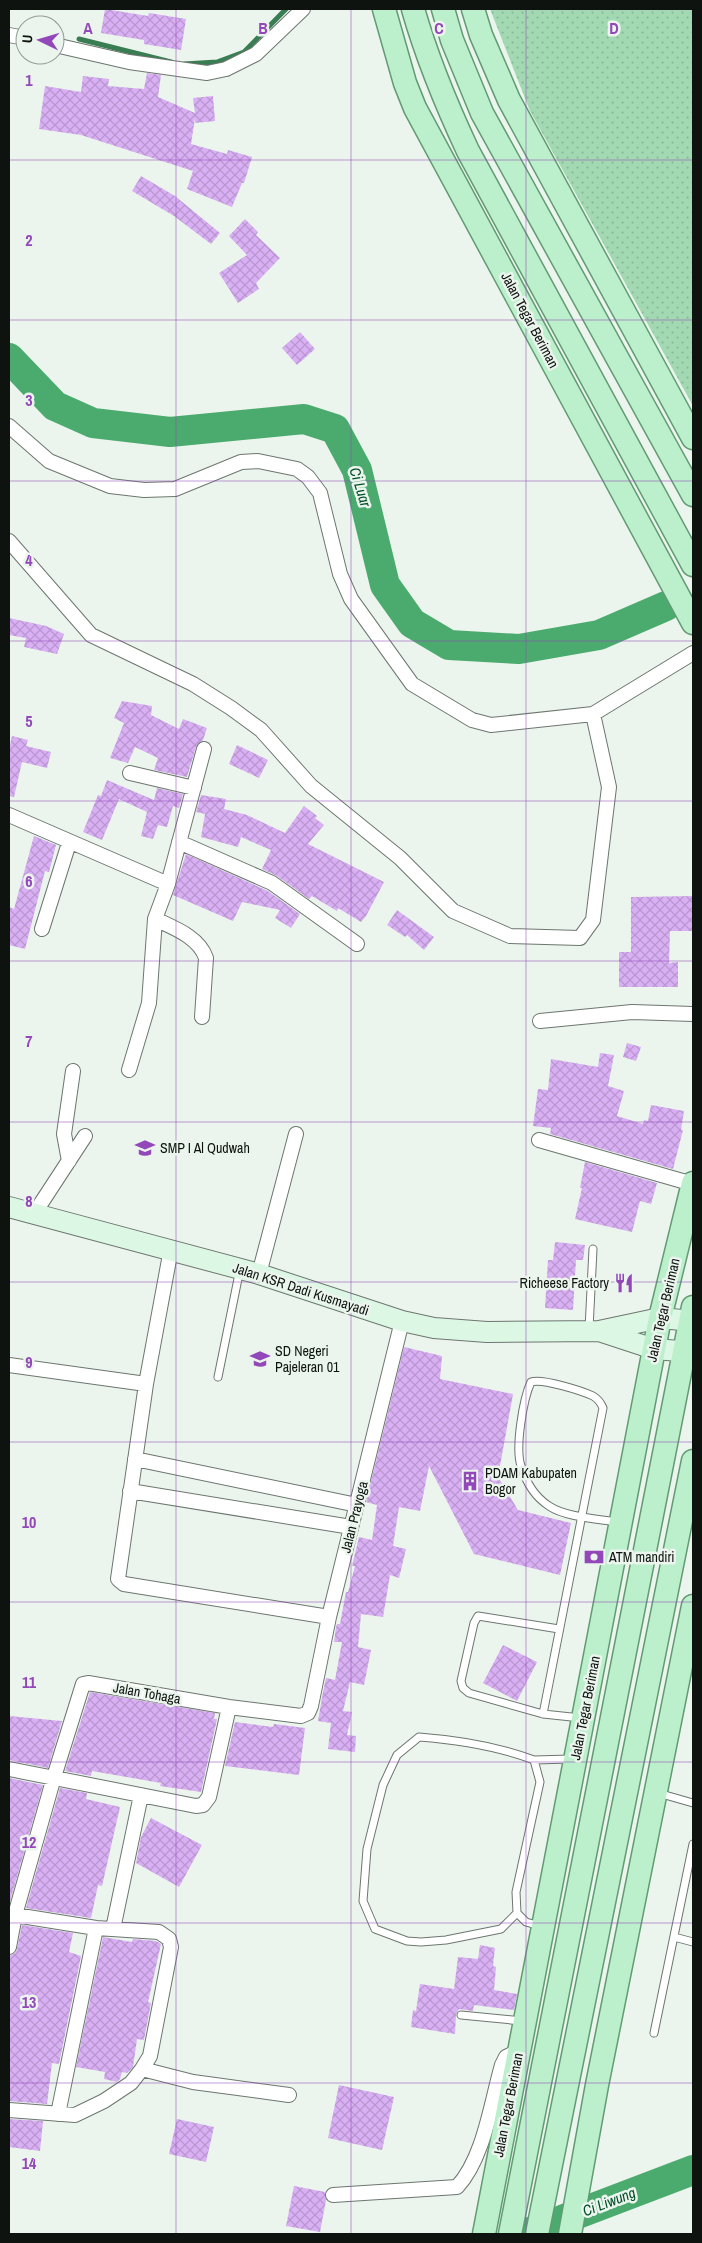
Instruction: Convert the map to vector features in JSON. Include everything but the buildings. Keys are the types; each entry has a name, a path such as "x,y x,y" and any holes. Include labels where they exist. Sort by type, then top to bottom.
{"main road":[{"name":"Jalan Tegar Beriman","path":"384,9 405,83 415,108 693,624"},
{"name":"Jalan Tegar Beriman","path":"413,9 424,48 449,111 468,151 693,565"},
{"path":"443,9 458,56 482,113 692,494 663,507"},
{"path":"473,9 481,35 509,100 573,214 693,438"},
{"path":"539,214 573,214"},
{"path":"497,260 536,274"},
{"name":"Jalan Tegar Beriman","path":"484,2234 660,1318 693,1183"},
{"name":"Jalan KSR Dadi Kusmayadi","path":"9,1207 250,1271 402,1321 434,1328 488,1332 594,1331 660,1318 692,1316"},
{"name":"Jalan Tegar Beriman","path":"510,2234 688,1352 692,1316"},
{"name":"Jalan KSR Dadi Kusmayadi","path":"594,1331 654,1349 688,1352"},
{"path":"537,2234 693,1461"},
{"path":"570,2234 597,2085 693,1606"}],"street":[{"path":"65,47 129,62 207,73 226,69 256,54 303,9"},
{"path":"9,426 49,461 110,486 144,490 175,489 242,462 258,461 296,469 308,477 320,493 340,574 351,599 412,684 472,720 491,724 593,714 693,653"},
{"path":"9,542 91,635 193,684 231,708 261,730 311,786 400,858 453,911 510,936 580,938 593,920 609,787 593,714"},
{"path":"130,1070 149,1003 155,919 168,884 204,750"},
{"path":"130,772 194,788"},
{"path":"9,815 168,884"},
{"path":"42,929 69,842"},
{"path":"179,842 272,883 357,944"},
{"path":"155,919 184,934 199,945 203,951 206,958 202,1017"},
{"path":"540,1021 632,1012 693,1014"},
{"path":"69,1161 64,1134 73,1072"},
{"path":"250,1271 296,1134"},
{"path":"34,1214 85,1136"},
{"path":"539,1140 693,1183"},
{"path":"172,1249 146,1384 134,1460 118,1572 121,1583 329,1617"},
{"name":"Jalan Prayoga","path":"308,1713 329,1617 402,1321"},
{"path":"9,1365 146,1384"},
{"path":"134,1460 357,1504"},
{"path":"130,1491 351,1527"},
{"name":"Jalan Tohaga","path":"54,1776 82,1684 88,1683 229,1707 301,1716 308,1713"},
{"path":"9,1769 54,1776 196,1806 203,1804 209,1797 229,1707"},
{"path":"9,1946 12,1915 54,1776"},
{"path":"113,1929 141,1795"},
{"path":"9,2110 75,2116 104,2101 130,2083 150,2056 170,1947 169,1939 159,1932 96,1928 12,1915"},
{"path":"58,2114 96,1928"},
{"path":"333,2195 457,2187 466,2177 478,2150 502,2065 510,2054 517,2061"},
{"path":"142,2069 193,2082 289,2095"}],"lane":[{"path":"593,1249 594,1331"},
{"path":"218,1377 250,1271"},
{"path":"543,1714 580,1516 603,1408 595,1397 586,1393 536,1380 531,1382 523,1416 519,1455 521,1465 532,1490 550,1507 580,1516 620,1523"},
{"path":"559,1629 478,1616 474,1623 461,1681 463,1688 469,1693 543,1714 584,1718"},
{"path":"517,1913 501,1929 446,1940 407,1941 375,1929 363,1901 367,1849 384,1785 397,1755 419,1737 454,1740 513,1752 534,1760 576,1759"},
{"path":"534,1760 540,1782 516,1892 517,1913 526,1922 543,1926"},
{"path":"656,1793 693,1803"},
{"path":"654,2033 693,1844"},
{"path":"674,1937 693,1942"},
{"path":"461,2015 524,2021"}],"green space":[{"path":"490,9 693,9 693,406 530,111"}],"waterway":[{"path":"184,64 217,62 244,52 286,9"},
{"path":"79,39 171,62"},
{"name":"Ci Luar","path":"9,358 55,406 93,423 170,432 304,419 335,429 357,470 385,585 412,623 449,645 519,649 599,635 666,606"},
{"name":"Ci Liwung","path":"525,2234 693,2170"}],"place":[{"name":"SMP I Al Qudwah","path":"145,1148"},
{"name":"Richeese Factory","path":"624,1283"},
{"name":"SD Negeri Pajeleran 01","path":"260,1359"},
{"name":"PDAM Kabupaten Bogor","path":"470,1481"},
{"name":"ATM mandiri","path":"594,1557"}]}
